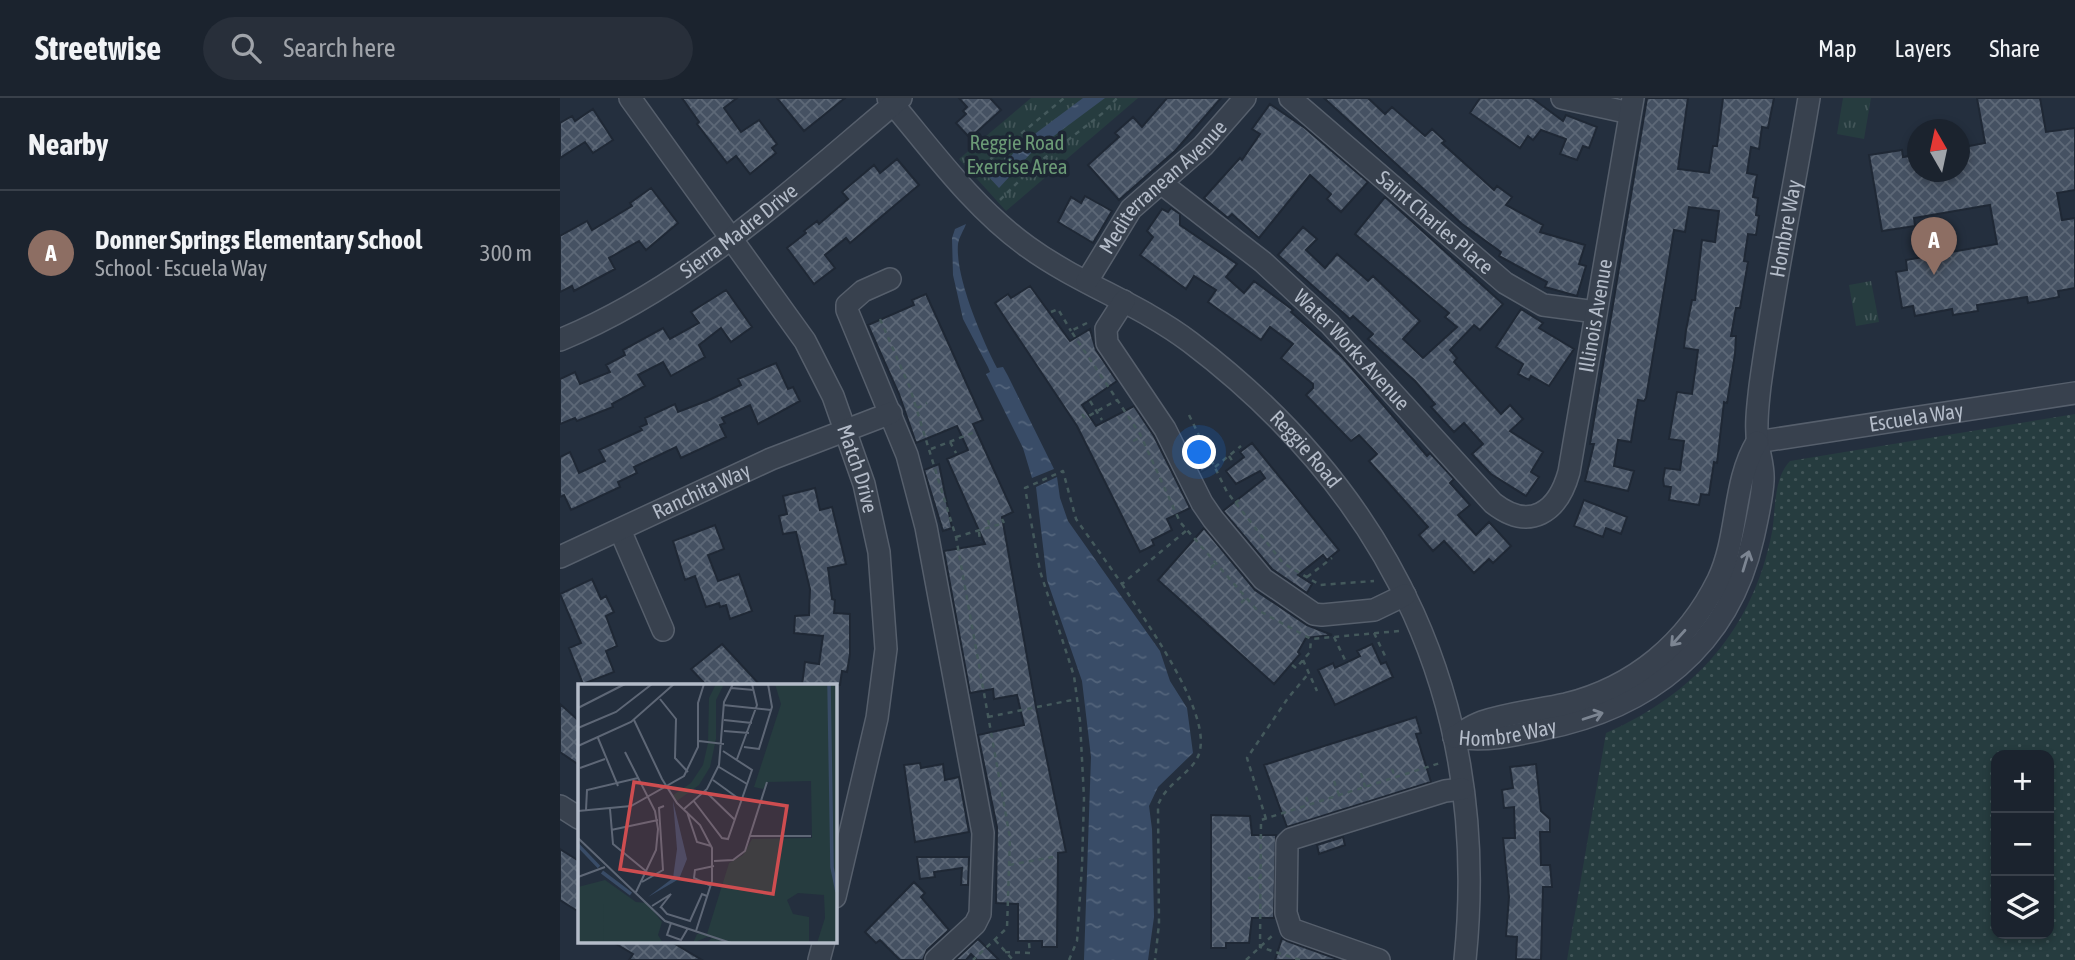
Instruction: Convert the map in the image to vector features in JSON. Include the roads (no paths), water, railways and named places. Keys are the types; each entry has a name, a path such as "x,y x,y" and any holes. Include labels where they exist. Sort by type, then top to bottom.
{"street":[{"name":"Match Drive","path":"629,98 805,341 821,369 847,432 864,484 879,552 886,649 877,718 836,893"},
{"name":"Mediterranean Avenue","path":"1087,281 1131,209 1203,146 1245,98"},
{"name":"Saint Charles Place","path":"1290,98 1515,290 1543,305 1596,313"},
{"path":"1562,98 1631,106"},
{"name":"Hombre Way","path":"1454,737 1481,722 1577,701 1637,675 1671,646 1707,601 1728,555 1746,460 1757,442 1760,388 1809,98"},
{"name":"Sierra Madre Drive","path":"560,340 650,292 732,239 894,100"},
{"name":"Reggie Road","path":"894,100 1000,224 1028,247 1124,301 1205,354 1269,407 1297,435 1351,501 1405,595 1430,654 1454,737 1462,789 1469,890 1465,960"},
{"name":"Illinois Avenue","path":"1535,516 1557,502 1564,490 1631,106"},
{"name":"Water Works Avenue","path":"1161,183 1263,262 1322,316 1493,503 1516,516 1535,516"},
{"path":"890,279 853,298 847,310 907,455 926,527 985,847 980,914 975,924 936,960"},
{"path":"1124,301 1106,329 1107,342 1165,429 1202,503 1263,579 1314,614 1322,615 1374,610 1405,595"},
{"name":"Escuela Way","path":"1757,442 2075,393"},
{"name":"Ranchita Way","path":"560,557 771,459 847,432 891,412"},
{"path":"620,530 663,629"},
{"path":"1379,960 1296,933 1288,921 1286,849 1291,839 1445,791 1462,789"},
{"path":"560,806 578,817"},
{"path":"819,960 824,942"}],"water":[{"path":"1083,98 1105,98 1031,153 999,188 987,175 995,163 1007,161 1020,145"},
{"path":"966,224 959,241 958,258 971,308 997,368 1003,367 1054,469 1032,478 1023,448 986,374 990,372 988,367 963,319 953,275 952,238 955,229"},
{"path":"1057,477 1060,498 1068,521 1160,651 1170,681 1187,708 1193,753 1158,787 1149,806 1154,917 1148,960 1084,960 1091,757 1082,681 1047,580 1036,487"}],"place":[{"name":"Donner Springs Elementary School","path":"1934,275"}],"park label":[{"name":"Reggie Road Exercise Area","path":"1017,155"}]}
